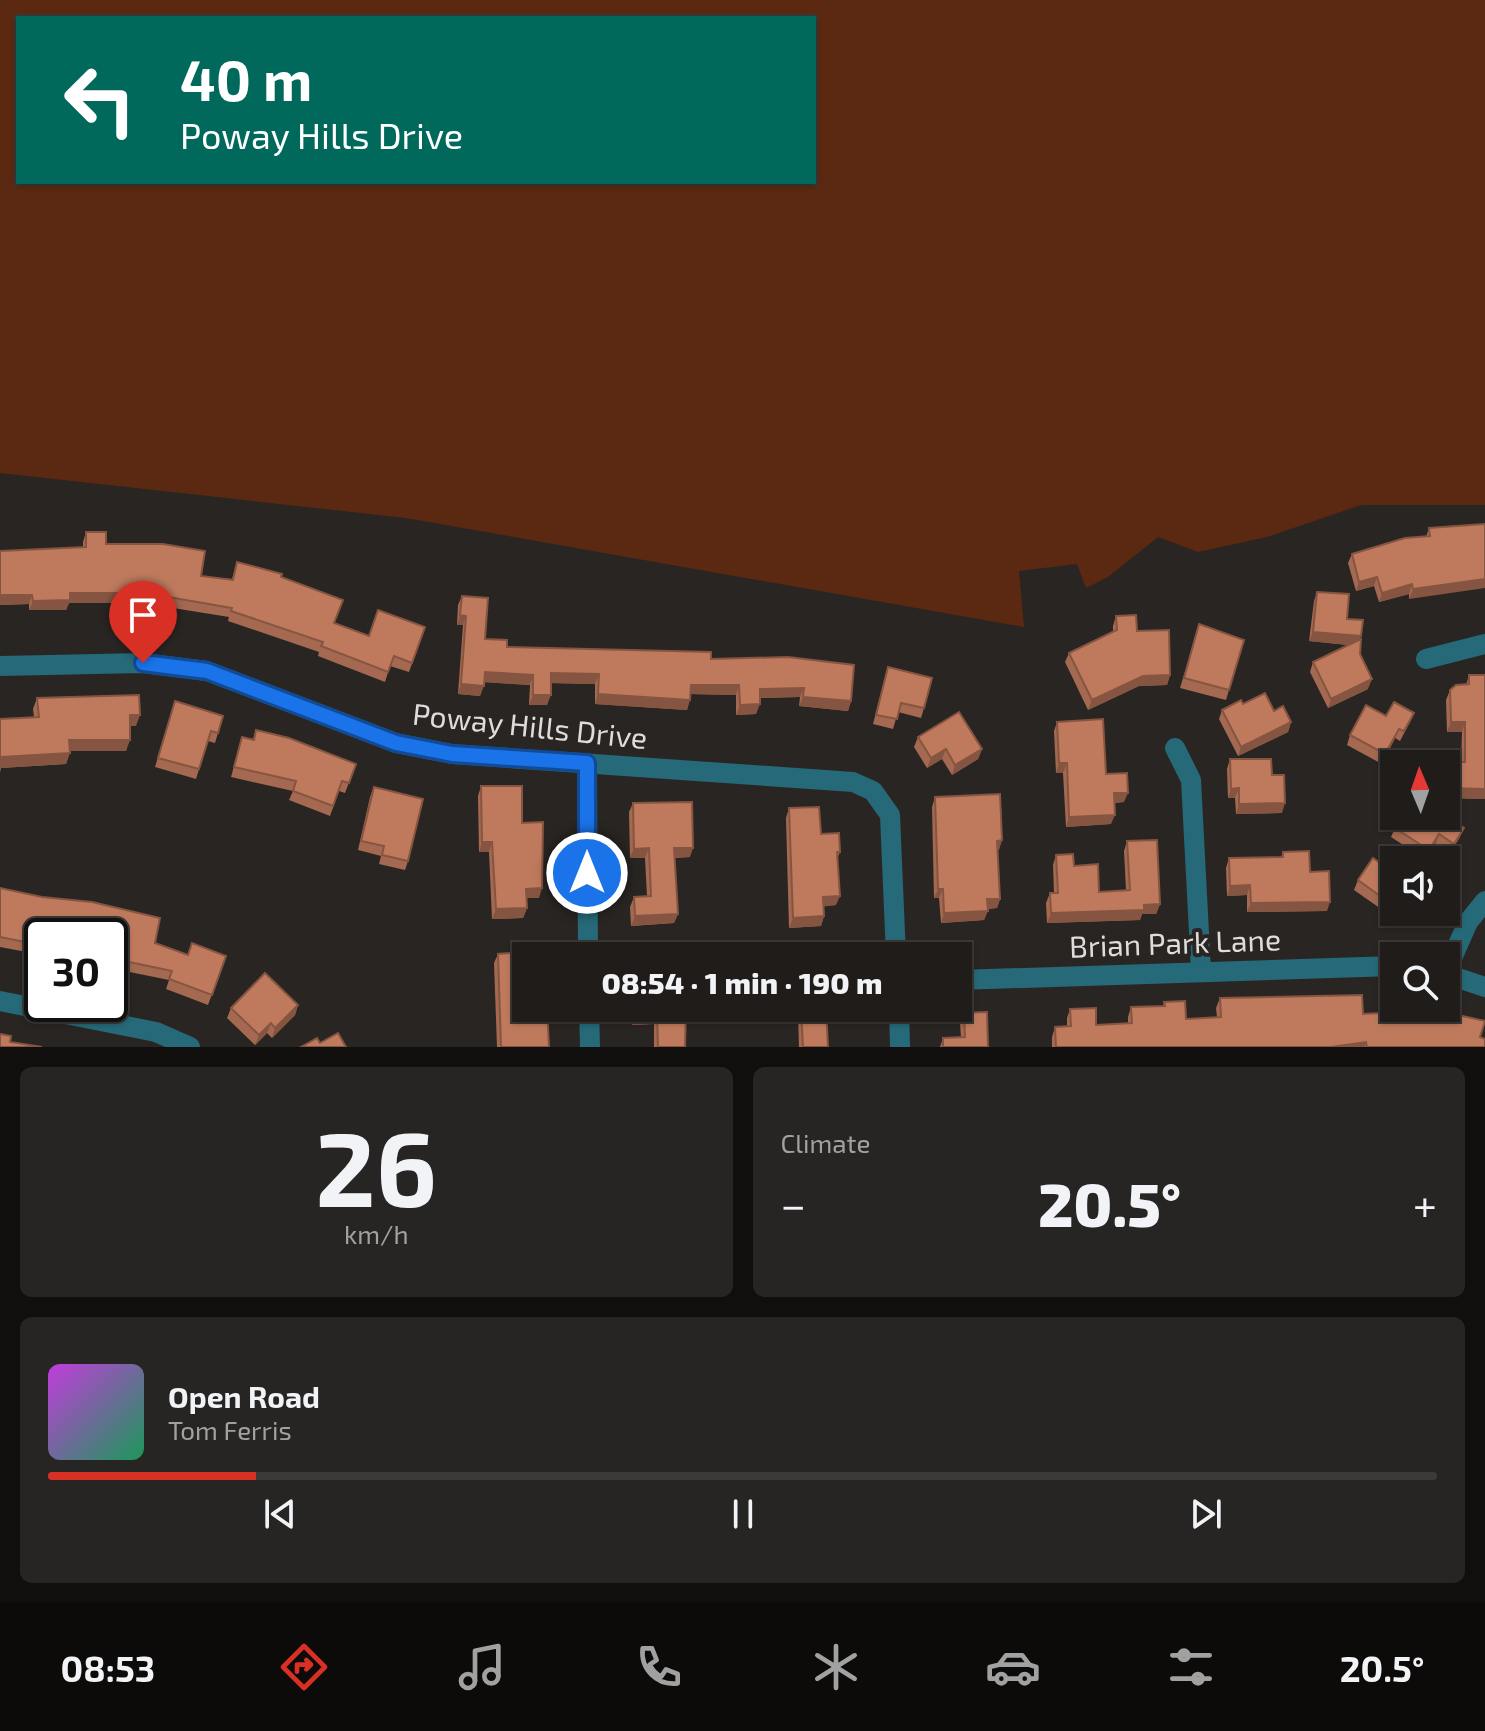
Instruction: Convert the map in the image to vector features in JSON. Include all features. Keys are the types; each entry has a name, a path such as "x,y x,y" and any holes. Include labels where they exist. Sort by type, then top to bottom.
{"street":[{"path":"1426,659 1485,644"},
{"name":"Poway Hills Drive","path":"0,666 143,663 207,671 396,743 452,754 853,782 873,791 890,815 895,942"},
{"path":"1175,748 1191,780 1201,971"},
{"path":"587,763 588,942"},
{"path":"1459,942 1468,922 1485,901"},
{"name":"Brian Park Lane","path":"972,979 1380,966"},
{"path":"1460,978 1485,987"},
{"path":"0,1001 156,1032 190,1047"},
{"path":"589,1022 590,1047"},
{"path":"899,1022 900,1047"}],"shaded area":[{"path":"0,0 1485,0 1485,505 1361,505 1267,537 1198,552 1158,537 1108,577 1086,588 1077,564 1019,571 1024,627 406,518 0,473"}],"building":[{"path":"1485,524 1485,579 1413,589 1412,584 1382,593 1377,577 1359,582 1352,554 1405,538 1430,536 1429,528"},
{"path":"86,532 106,532 106,544 163,544 205,551 201,576 233,580 237,562 282,574 281,577 343,600 334,623 369,636 378,610 425,627 412,663 394,656 388,672 321,646 323,642 231,611 232,608 145,593 70,593 70,600 33,601 32,595 0,595 0,551 86,547"},
{"path":"1317,592 1349,594 1347,619 1363,620 1361,636 1313,632"},
{"path":"462,596 488,598 485,639 507,640 507,647 711,652 711,659 788,657 854,665 851,701 803,697 804,688 760,689 760,704 740,705 739,685 691,685 690,700 598,694 599,674 551,673 551,695 533,695 533,675 485,672 484,686 461,684 466,616 460,615"},
{"path":"1136,615 1137,631 1169,630 1170,675 1143,676 1092,700 1069,653 1117,630 1116,616"},
{"path":"1199,624 1244,640 1229,690 1184,678"},
{"path":"1361,639 1360,654 1372,679 1331,699 1313,662"},
{"path":"888,667 932,678 924,708 901,703 897,719 876,715"},
{"path":"1469,675 1485,675 1485,789 1460,788 1460,762 1465,762 1465,722 1451,722 1450,690 1456,685 1469,684"},
{"path":"1265,693 1274,711 1283,706 1291,722 1241,747 1222,710"},
{"path":"139,695 140,715 130,715 130,740 69,740 70,753 2,757 0,766 0,719 39,717 37,698"},
{"path":"175,701 223,716 218,733 211,731 199,769 158,758"},
{"path":"1394,702 1414,713 1404,731 1399,729 1387,750 1380,751 1350,735 1366,705 1386,716"},
{"path":"959,712 982,749 955,765 946,749 931,758 918,737"},
{"path":"1103,719 1106,774 1127,773 1128,793 1114,793 1115,815 1069,817 1067,763 1059,763 1057,722"},
{"path":"256,730 289,738 356,764 349,783 342,781 333,806 293,791 296,781 234,767 242,737 254,740"},
{"path":"1230,759 1271,759 1272,775 1284,775 1285,803 1239,804 1239,788 1231,789"},
{"path":"481,786 522,786 522,823 543,822 542,888 526,889 527,908 496,909 492,842 482,842"},
{"path":"374,787 423,799 408,861 382,855 384,846 361,841"},
{"path":"1000,794 1002,840 997,841 1000,899 987,899 988,911 944,913 943,889 938,889 935,797"},
{"path":"692,802 693,848 674,848 678,914 635,916 634,897 651,896 649,848 634,849 633,803"},
{"path":"819,807 821,834 839,833 840,896 823,897 824,916 793,918 789,808"},
{"path":"1460,825 1464,828 1454,844 1439,834 1432,846 1423,846 1398,830 1460,830"},
{"path":"1157,840 1160,904 1144,905 1144,910 1051,913 1050,893 1058,893 1056,855 1073,854 1074,866 1098,864 1099,892 1130,890 1127,841"},
{"path":"1309,851 1310,872 1329,871 1330,902 1251,903 1250,885 1230,886 1229,858 1283,857 1283,852"},
{"path":"1373,858 1380,863 1380,896 1358,880"},
{"path":"0,888 42,897 92,902 160,918 155,943 188,955 192,943 226,956 212,995 169,979 172,971 128,962 128,918 24,918 24,942 0,937"},
{"path":"512,953 512,1022 548,1022 549,1047 501,1047 498,954"},
{"path":"265,973 298,1005 275,1028 271,1023 259,1035 231,1008"},
{"path":"1362,995 1363,1014 1380,1013 1380,1022 1460,1022 1460,1015 1485,1021 1480,1037 1485,1039 1485,1047 1367,1047 1366,1042 1331,1047 1056,1047 1055,1027 1071,1026 1070,1009 1096,1008 1096,1025 1132,1023 1131,1007 1165,1006 1164,1002 1185,1001 1186,1019 1221,1017 1220,998"},
{"path":"987,1012 988,1047 943,1047 943,1038 965,1037 964,1022 972,1022 972,1013"},
{"path":"657,1022 686,1022 685,1047 658,1047"},
{"path":"802,1022 827,1022 828,1047 803,1047"},
{"path":"338,1033 346,1047 301,1047 317,1038 320,1043"},
{"path":"0,1034 11,1036 10,1042 42,1047 0,1047"}],"route":[{"path":"143,663 207,671 396,743 452,754 587,763 587,873"}]}
